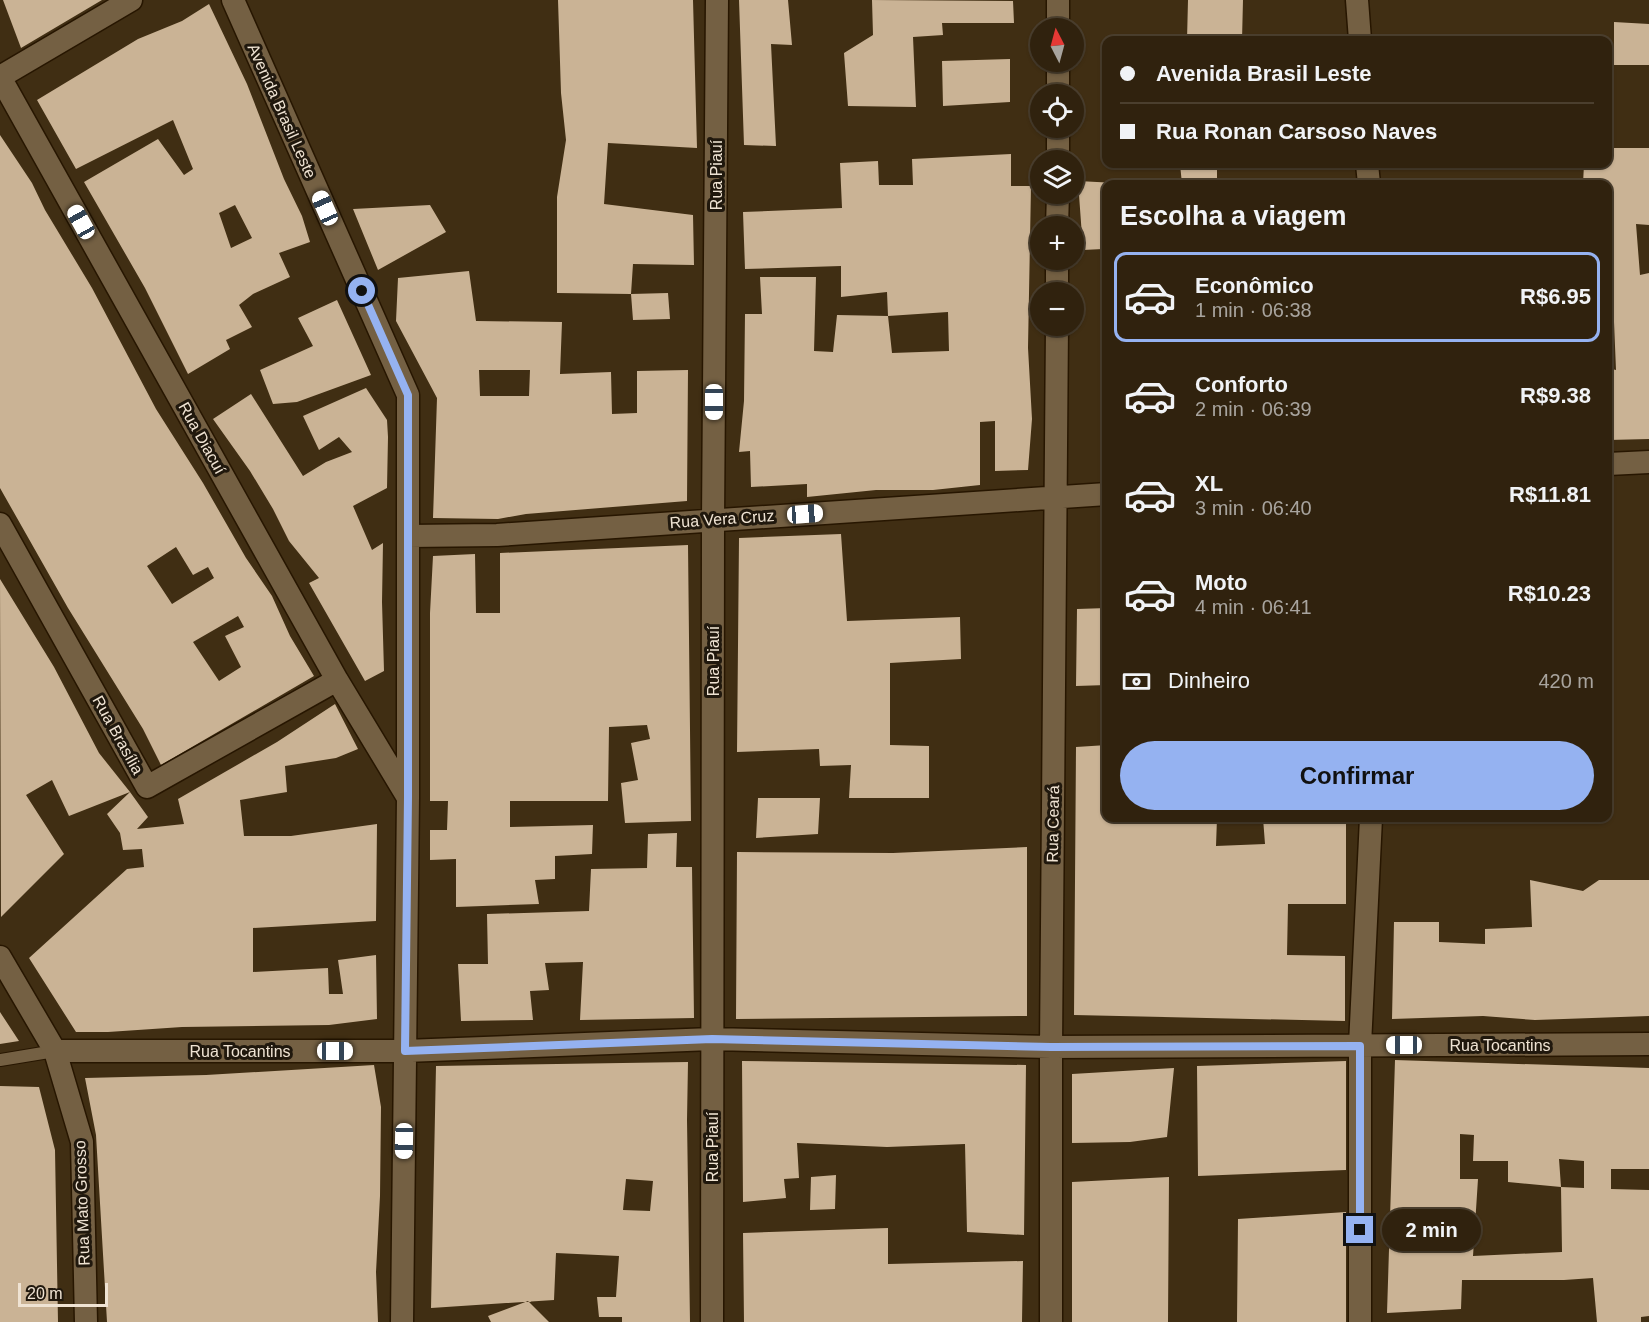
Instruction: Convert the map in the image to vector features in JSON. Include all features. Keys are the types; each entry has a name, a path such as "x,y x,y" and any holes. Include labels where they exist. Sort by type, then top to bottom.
{"street":[{"path":"0,77 131,0"},
{"name":"Avenida Brasil Leste","path":"233,0 408,395 408,797 402,1322"},
{"name":"Rua Piauí","path":"712,1322 713,520 717,0"},
{"path":"1058,0 1058,18"},
{"path":"1357,0 1359,36"},
{"name":"Rua Diacuí","path":"0,77 337,680 408,797"},
{"name":"Rua Ceará","path":"1051,1322 1057,336"},
{"path":"1612,464 1649,462"},
{"name":"Rua Vera Cruz","path":"409,536 497,535 1102,494"},
{"name":"Rua Brasília","path":"0,524 147,787 337,680"},
{"path":"1360,1322 1360,1046 1371,822"},
{"name":"Rua Mato Grosso","path":"0,957 55,1051 82,1142 86,1322"},
{"name":"Rua Tocantins","path":"55,1051 405,1051 712,1039 1051,1047 1649,1044"}],"lane":[{"path":"0,1060 55,1051"}],"building":[{"path":"3,0 102,0 21,48"},
{"path":"558,0 693,0 697,148 608,143 604,204 693,215 694,265 633,264 631,294 557,293 557,197 566,140 561,93"},
{"path":"739,0 788,0 792,45 771,44 776,146 744,145"},
{"path":"872,0 1013,1 1014,23 942,23 943,35 913,37 916,107 848,106 844,53 873,35"},
{"path":"1188,0 1243,0 1242,36 1187,36"},
{"path":"209,4 247,84 284,179 302,216 310,242 279,253 290,277 253,294 239,305 252,327 226,340 230,349 188,374 145,288 84,182 158,139 184,175 193,169 173,120 76,169 37,100 138,39 182,21","holes":["235,205 252,238 231,248 219,213"]},
{"path":"1614,22 1649,24 1649,65 1614,65"},
{"path":"1010,59 1010,102 943,106 942,61"},
{"path":"0,135 32,183 45,210 92,288 156,409 203,483 246,558 272,596 290,636 314,676 161,765 143,729 68,608 0,488","holes":["176,547 193,575 208,567 214,578 172,604 147,566","238,616 244,627 225,636 241,667 219,681 193,642"]},
{"path":"1612,148 1649,148 1649,225 1636,224 1640,275 1649,273 1649,439 1612,440 1612,369 1616,370 1614,322 1612,322 1612,180 1583,180 1584,168 1612,168"},
{"path":"1011,154 1011,186 1030,186 1028,348 1032,419 1028,470 995,471 995,421 980,422 980,485 933,490 876,490 807,497 807,484 751,487 750,451 739,452 744,401 745,314 762,314 760,277 816,277 814,351 833,352 837,315 888,316 887,292 841,297 841,266 745,269 743,212 842,208 840,163 878,161 879,185 913,185 912,159","holes":["948,312 949,351 892,353 888,316"]},
{"path":"1180,168 1217,168 1217,180 1182,180"},
{"path":"1084,181 1102,182 1102,249 1084,250 1084,216 1081,216 1080,204 1084,204"},
{"path":"430,205 446,232 378,270 353,209"},
{"path":"469,271 476,321 562,322 560,374 611,372 612,414 637,413 637,371 688,370 687,501 526,514 498,519 433,518 437,398 396,321 398,278","holes":["479,370 530,370 529,396 480,396"]},
{"path":"668,293 670,319 633,320 631,294"},
{"path":"337,300 371,375 297,402 273,404 260,370 313,346 298,318"},
{"path":"1100,363 1102,363 1102,396 1100,396"},
{"path":"366,388 387,420 388,437 387,488 353,506 372,550 383,543 384,671 365,681 309,583 319,578 289,541 250,471 213,419 251,394 303,476 326,462 352,452 339,437 319,450 303,416"},
{"path":"841,534 847,621 960,617 961,659 890,663 890,745 929,746 929,798 849,798 851,765 820,766 819,749 737,752 739,538"},
{"path":"688,545 691,821 625,823 621,783 638,780 631,743 650,739 647,725 609,727 608,801 510,801 510,827 593,825 592,854 555,856 555,879 535,880 539,904 456,907 456,859 430,860 430,830 447,830 448,801 430,801 430,613 433,556 475,554 476,613 500,613 500,553"},
{"path":"0,579 54,667 99,753 130,792 69,816 52,780 26,795 64,854 1,917"},
{"path":"1102,608 1102,685 1076,686 1077,609"},
{"path":"335,704 358,749 336,758 285,766 287,792 240,800 244,836 291,836 377,824 376,921 253,928 253,972 328,968 329,994 343,994 338,960 376,955 377,1019 329,1025 182,1027 76,1032 29,958 127,869 144,867 142,849 123,850 120,833 107,814 130,792 148,817 137,829 184,824 178,799 277,742"},
{"path":"1102,745 1102,822 1217,822 1216,846 1265,844 1263,822 1346,822 1346,904 1288,904 1287,955 1345,956 1345,1021 1074,1015 1076,747"},
{"path":"758,798 820,798 818,834 756,838"},
{"path":"677,833 676,867 692,867 694,1018 580,1020 583,962 545,963 549,990 530,991 533,1020 461,1021 458,964 488,964 487,914 589,911 591,869 647,868 648,834"},
{"path":"1027,847 1027,1016 736,1019 737,852 893,853"},
{"path":"1530,880 1583,891 1599,880 1649,880 1649,1016 1535,1020 1483,1016 1392,1019 1394,922 1439,922 1439,942 1485,944 1485,929 1532,927"},
{"path":"0,1012 19,1041 0,1044"},
{"path":"1395,1060 1649,1068 1649,1169 1611,1169 1611,1189 1649,1190 1649,1316 1641,1317 1641,1322 1597,1322 1593,1278 1462,1280 1461,1309 1387,1313","holes":["1460,1134 1474,1135 1473,1161 1508,1161 1508,1182 1561,1187 1562,1252 1473,1256 1478,1179 1460,1179","1559,1159 1584,1161 1584,1188 1561,1187"]},
{"path":"742,1061 1026,1065 1024,1235 967,1232 965,1144 887,1147 797,1143 799,1178 784,1179 786,1198 743,1202"},
{"path":"1346,1061 1346,1170 1198,1176 1197,1066"},
{"path":"688,1062 690,1322 622,1322 622,1317 599,1317 597,1297 616,1297 619,1256 556,1253 554,1300 431,1308 436,1066","holes":["626,1179 653,1181 650,1211 623,1210"]},
{"path":"374,1065 381,1107 376,1272 378,1322 107,1322 96,1135 85,1078 206,1075"},
{"path":"1174,1068 1167,1137 1130,1142 1072,1143 1072,1074"},
{"path":"0,1086 39,1087 55,1150 58,1322 0,1322"},
{"path":"836,1175 835,1209 810,1210 811,1177"},
{"path":"1169,1177 1168,1322 1072,1322 1072,1182"},
{"path":"1346,1212 1346,1322 1237,1322 1238,1219"},
{"path":"888,1228 888,1264 1023,1261 1022,1322 744,1322 743,1233"},
{"path":"528,1301 549,1322 491,1322 488,1316"}],"route":[{"path":"362,291 408,395 408,797 405,1051 712,1039 1051,1047 1360,1046 1360,1230"}]}
